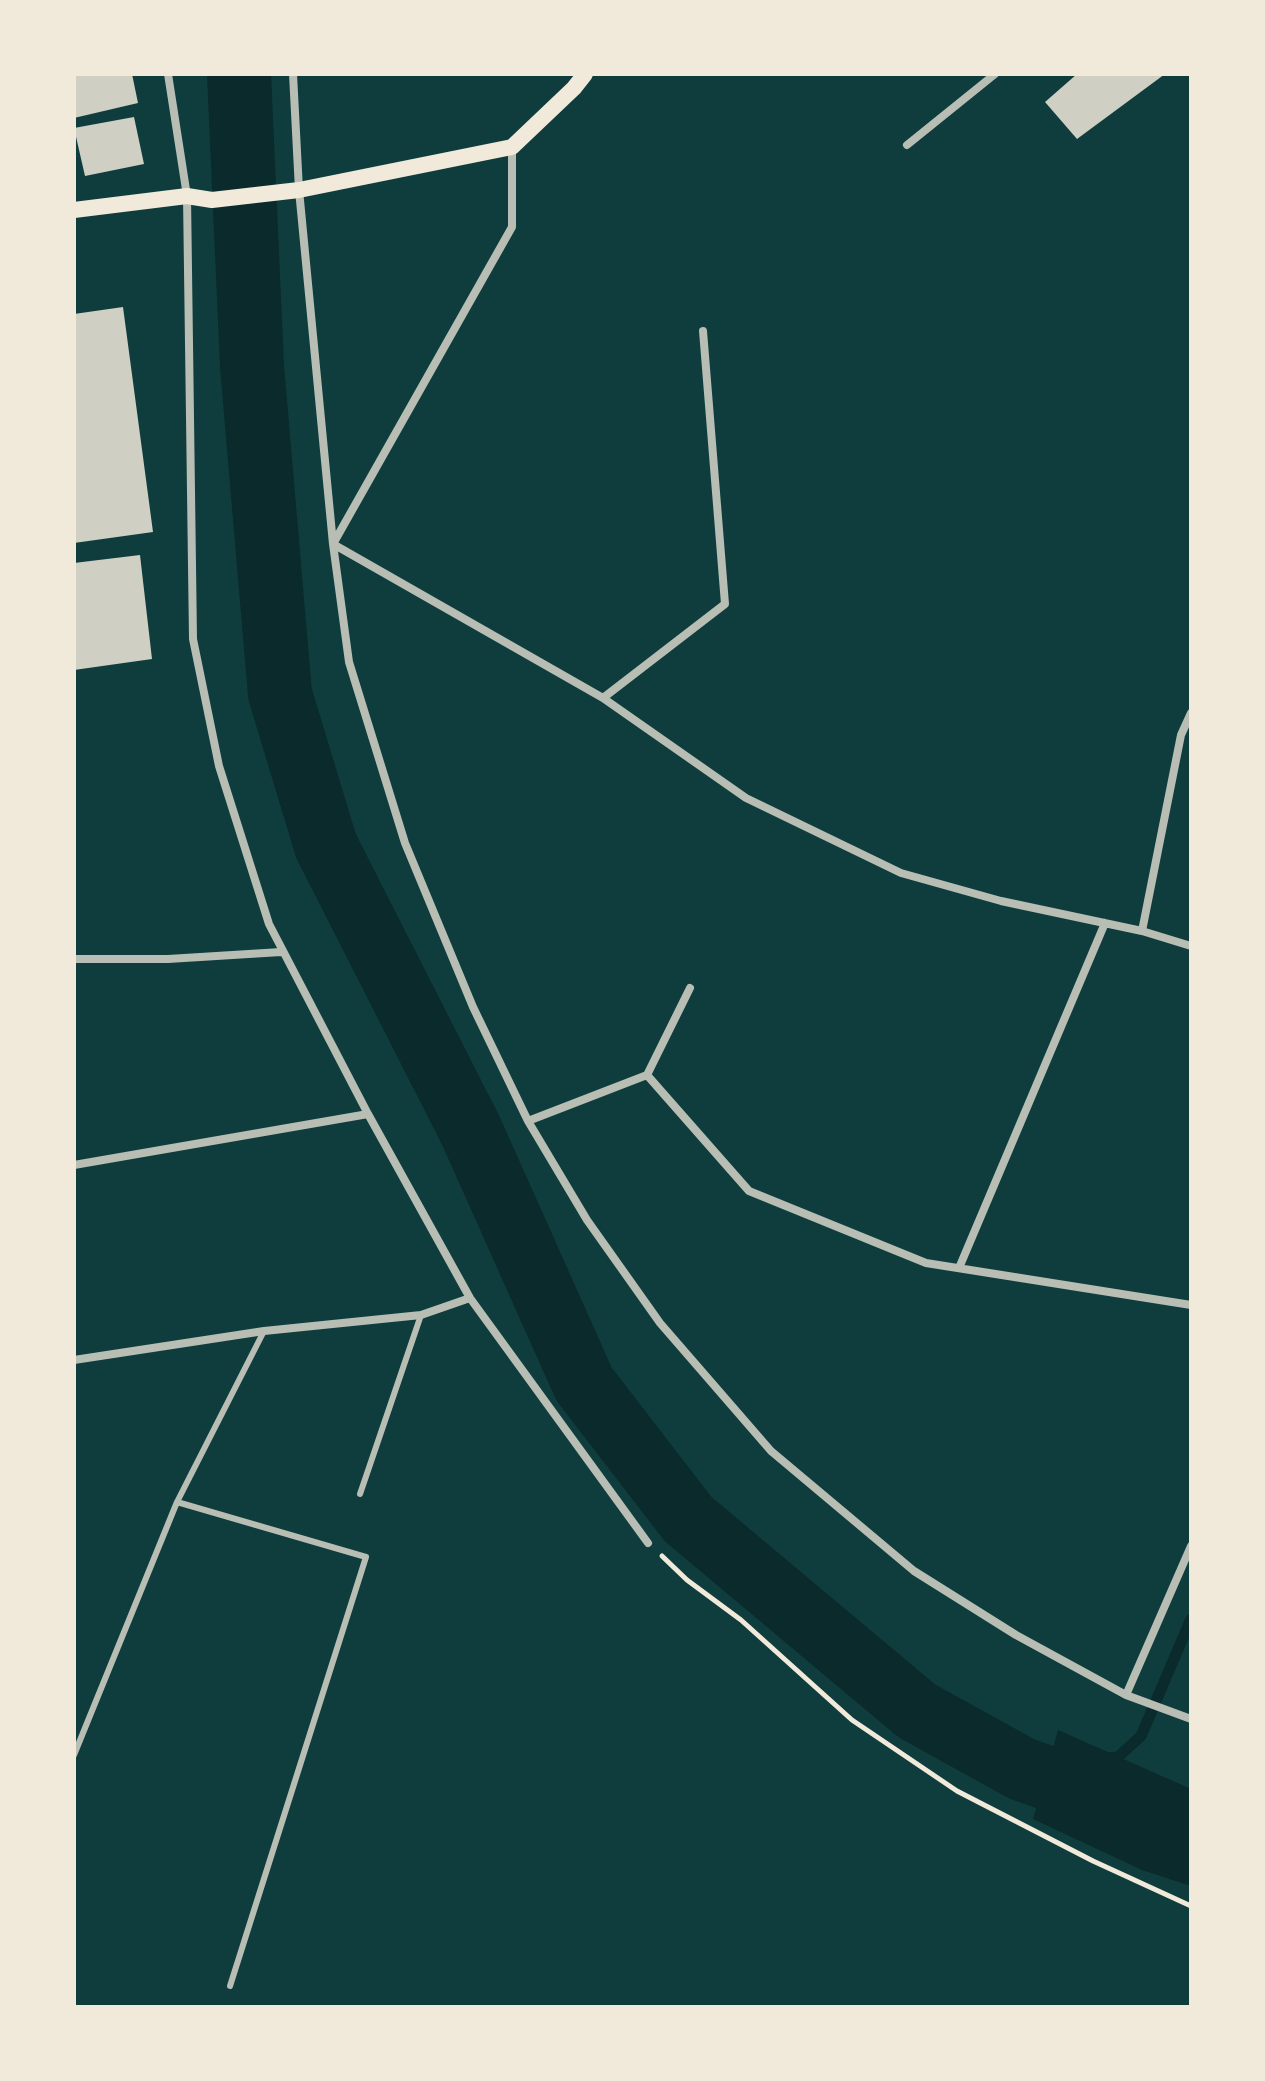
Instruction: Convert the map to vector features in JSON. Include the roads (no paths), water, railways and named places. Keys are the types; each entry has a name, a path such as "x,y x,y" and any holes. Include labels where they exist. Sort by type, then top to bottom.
{"main road":[{"path":"74,210 187,196 212,200 299,190 512,147 585,74"}],"street":[{"path":"168,74 187,196 193,639 219,766 269,924 368,1114 470,1298 648,1543"},
{"path":"293,74 299,190 333,544 349,662 405,843 473,1007 528,1121 587,1220 660,1323 771,1451 914,1571 1016,1635 1129,1696 1191,1719"},
{"path":"907,145 995,74"},
{"path":"333,544 512,227 512,147"},
{"path":"603,698 725,604 703,331"},
{"path":"333,544 603,698 746,798 901,873 1001,901 1142,931 1191,946"},
{"path":"1142,931 1181,735 1191,713"},
{"path":"959,1268 1105,923"},
{"path":"74,959 168,959 281,952"},
{"path":"528,1121 647,1075 690,988"},
{"path":"647,1075 749,1191 926,1263 1191,1305"},
{"path":"74,1165 368,1114"},
{"path":"74,1360 264,1331 421,1315 470,1298"},
{"path":"1129,1696 1191,1546"}],"lane":[{"path":"360,1494 421,1315"},
{"path":"74,1755 177,1502 264,1331"},
{"path":"177,1502 366,1557 230,1986"}],"water":[{"path":"1058,1730 1191,1789 1191,1886 1142,1870 1033,1819"}],"waterway":[{"path":"239,74 252,366 280,694 326,846 471,1131 584,1384 688,1519 917,1711 1022,1769 1191,1829"},
{"path":"1105,1758 1118,1757 1141,1736 1191,1619"}]}
